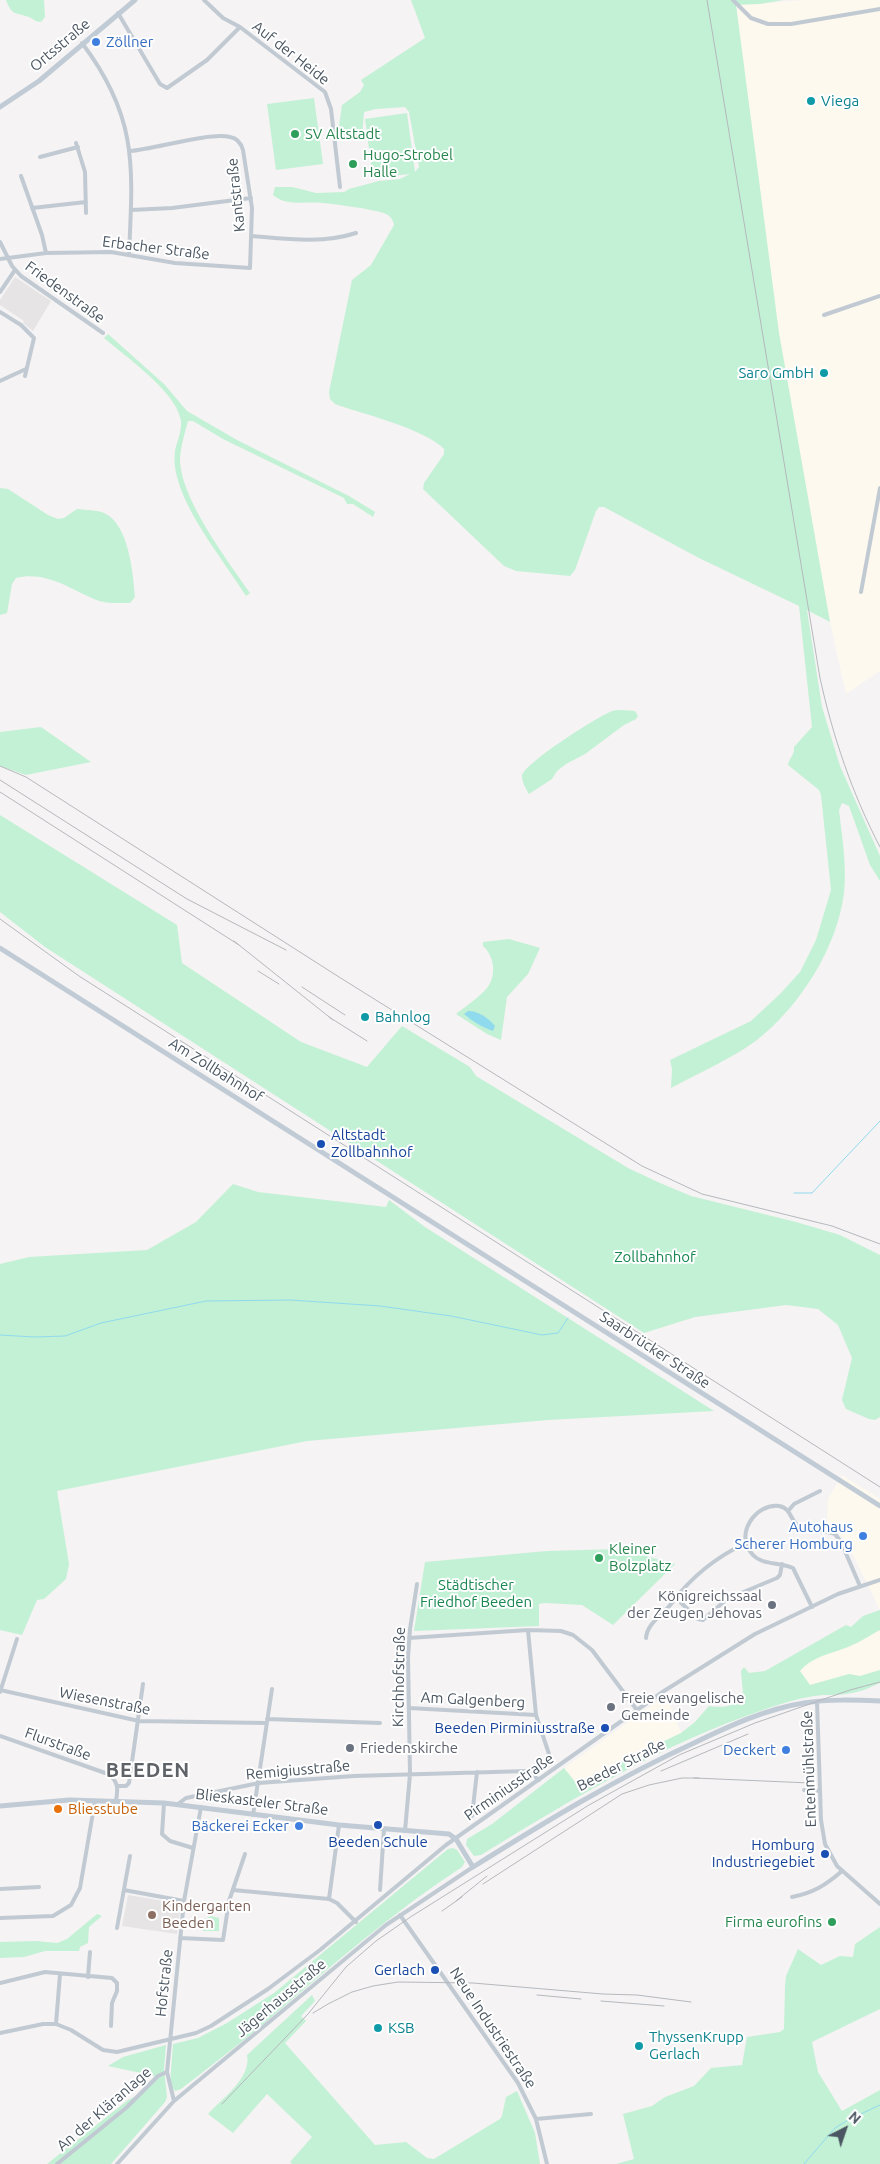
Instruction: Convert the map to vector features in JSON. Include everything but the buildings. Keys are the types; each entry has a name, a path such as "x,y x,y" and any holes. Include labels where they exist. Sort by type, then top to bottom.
{"street":[{"name":"Ortsstraße","path":"0,107 39,81 135,0"},
{"name":"Auf der Heide","path":"204,0 223,18 240,28 325,92 331,109 340,187"},
{"path":"733,0 751,18 768,24 791,24 880,8"},
{"path":"118,14 164,87 167,88 195,69 240,28"},
{"path":"82,43 102,71 122,114 130,151 131,210 129,254"},
{"name":"Kantstraße","path":"130,151 210,137 230,137 239,141 243,150 251,198 252,236 250,268"},
{"path":"40,157 77,145 85,172 86,213"},
{"path":"21,176 46,253"},
{"path":"131,210 172,208 251,198"},
{"path":"32,208 62,203 86,202"},
{"path":"252,236 318,240 336,239 356,233"},
{"name":"Friedenstraße","path":"0,242 15,270 103,333"},
{"name":"Erbacher Straße","path":"0,259 46,253 104,252 129,254 175,263 250,268"},
{"path":"0,292 15,270"},
{"path":"824,315 880,296"},
{"path":"0,312 21,326 34,338 25,376"},
{"path":"0,382 26,370"},
{"path":"861,592 878,518 880,488"},
{"name":"Am Zollbahnhof","path":"0,948 418,1213"},
{"name":"Saarbrücker Straße","path":"418,1213 880,1506"},
{"path":"789,1510 794,1504 820,1491"},
{"path":"812,1606 793,1568 758,1559 750,1552 746,1543 747,1524 755,1515 774,1506 789,1510 801,1527 828,1532 837,1537 860,1586"},
{"path":"646,1638 651,1626 672,1604 675,1597 721,1555 746,1543"},
{"path":"675,1597 698,1619 703,1620 727,1598 777,1578 780,1575 782,1564"},
{"name":"Pirminiusstraße","path":"56,2024 71,2030 96,2047 111,2052 126,2051 196,2033 220,2021 268,1989 356,1922 390,1890 456,1839 664,1691 746,1639 812,1606 860,1586 880,1580"},
{"name":"Kirchhofstraße","path":"404,1831 410,1774 410,1638 417,1584"},
{"path":"410,1638 528,1630 561,1631 573,1635 592,1650 637,1710"},
{"path":"528,1630 536,1715 549,1754"},
{"path":"0,1691 17,1639"},
{"path":"116,1801 118,1786 126,1786 129,1783 143,1684"},
{"path":"253,1814 272,1689"},
{"name":"Wiesenstraße","path":"0,1691 138,1721 380,1723"},
{"name":"Beeder Straße","path":"473,1866 581,1800 668,1755 751,1718 794,1705 817,1701 880,1702"},
{"name":"Entenmühlstraße","path":"817,1701 821,1820 825,1844 830,1855 842,1871 880,1904"},
{"name":"Am Galgenberg","path":"409,1708 536,1715"},
{"name":"Flurstraße","path":"0,1736 108,1774 116,1781 118,1786"},
{"name":"Remigiusstraße","path":"178,1804 186,1798 259,1783 410,1774 528,1771 539,1780"},
{"path":"472,1816 477,1772"},
{"path":"804,1790 820,1791"},
{"path":"0,1918 53,1916 71,1905 80,1888 95,1800"},
{"name":"Blieskasteler Straße","path":"0,1806 42,1801 95,1800 178,1804 339,1825 450,1834 456,1839"},
{"path":"164,1803 162,1834 170,1842 193,1848"},
{"name":"Hofstraße","path":"174,2101 166,2072 184,1901 201,1807"},
{"path":"329,1899 339,1825"},
{"path":"380,1890 384,1829"},
{"path":"456,1839 473,1866"},
{"path":"180,1938 223,1940 233,1890 245,1854"},
{"path":"117,1928 130,1856"},
{"name":"Jägerhausstraße","path":"117,2164 174,2101 400,1915 473,1866"},
{"path":"792,1897 809,1894 821,1888 842,1871"},
{"path":"0,1889 39,1887"},
{"path":"124,1890 184,1901"},
{"path":"233,1890 329,1899 338,1903 356,1922"},
{"name":"Neue Industriestraße","path":"400,1915 513,2075 527,2098 536,2119 547,2164"},
{"path":"88,1977 90,1952"},
{"path":"0,1983 39,1973 112,1978 117,1983 117,1991 112,2003 111,2026"},
{"path":"0,2033 43,2024 56,2024 60,1974"},
{"name":"An der Kläranlage","path":"57,2164 126,2108 158,2076 166,2072"},
{"path":"536,2119 591,2114"}],"shaded area":[{"path":"802,0 880,0 880,671 846,694 830,622 779,333 736,4"},
{"path":"15,277 51,301 33,331 23,323 24,321 0,305 0,300"},
{"path":"842,1475 880,1499 880,1610 846,1541 827,1522 828,1499"},
{"path":"880,1630 880,1670 860,1676 849,1674 810,1685 800,1671 806,1663 823,1655 847,1648"},
{"path":"666,1695 681,1733 575,1783 564,1768"},
{"name":"Kindergarten Beeden","path":"128,1895 181,1904 177,1934 122,1926"}],"green space":[{"path":"6,0 44,0 45,17 39,22 14,13"},
{"path":"411,0 783,0 760,4 736,5 779,333 830,622 807,610 822,707 840,766 880,856 880,881 870,865 849,806 842,803 839,810 845,862 844,893 834,934 814,974 788,1010 757,1040 726,1060 671,1088 672,1069 670,1060 751,1021 800,972 816,940 831,890 821,795 819,790 788,765 794,752 794,747 812,727 799,606 699,558 604,507 599,507 596,511 575,570 570,576 516,571 504,566 423,489 424,483 444,454 444,449 423,435 377,417 335,404 330,399 329,392 352,280 371,265 394,224 388,215 376,211 323,203 290,202 278,199 273,195 275,187 292,187 316,193 344,192 379,181 400,179 410,174 373,178 365,119 407,113 415,172 419,167 409,112 405,107 376,109 364,112 362,136 358,140 342,137 339,126 342,105 360,92 364,85 361,80 425,38"},
{"name":"SV Altstadt","path":"314,98 323,164 276,170 267,104"},
{"path":"108,334 164,384 187,411 237,440 349,496 375,512 373,517 353,504 347,504 344,498 223,439 193,421 188,421 180,458 187,491 206,528 250,593 246,596 203,532 180,487 175,461 175,451 181,425 178,410 161,387 104,338"},
{"path":"0,488 8,489 48,515 58,519 64,518 77,509 101,512 112,519 119,527 124,538 131,563 135,597 130,603 103,602 56,582 27,576 16,578 12,584 7,613 0,615"},
{"path":"612,711 635,711 638,716 585,754 566,764 557,771 552,779 529,794 523,783 522,776 534,762 591,722"},
{"path":"41,727 91,762 26,775 0,766 0,732"},
{"name":"Zollbahnhof","path":"0,815 177,925 182,963 301,1042 367,1067 402,1026 470,1067 476,1076 628,1168 691,1196 840,1235 880,1255 880,1417 875,1420 869,1419 846,1409 842,1400 852,1358 838,1325 818,1309 786,1305 695,1317 644,1333 45,947 0,912"},
{"path":"509,939 540,948 528,974 507,997 501,1040 487,1034 456,1014 483,992 489,985 493,975 493,964 483,946 483,942"},
{"path":"233,1184 258,1192 386,1207 389,1200 425,1227 714,1411 548,1420 307,1441 57,1491 69,1564 66,1579 44,1599 37,1600 22,1635 0,1630 0,1264 29,1257 147,1250 196,1222"},
{"name":"Städtischer Friedhof Beeden","path":"620,1549 675,1564 613,1625 582,1605 545,1603 539,1604 539,1626 414,1631 425,1562 547,1551"},
{"path":"880,1610 880,1630 854,1644 815,1659 800,1671 810,1685 849,1674 860,1676 880,1670 880,1683 855,1692 819,1695 794,1700 726,1724 653,1756 583,1794 481,1855 474,1856 466,1845 467,1839 492,1824 564,1768 576,1783 681,1733 695,1722 709,1706 728,1706 739,1699 743,1694 741,1671 744,1667 749,1673 765,1671 846,1625 851,1627 863,1616"},
{"path":"453,1848 457,1850 465,1862 462,1867 411,1902 247,2038 181,2089 175,2091 170,2084 173,2044 198,2038 227,2023 274,1993 448,1849"},
{"path":"97,1914 102,1916 89,1927 88,1943 80,1947 79,1951 45,1951 24,1957 0,1958 0,1942 36,1941 57,1943 67,1939"},
{"path":"211,1916 219,1918 219,1931 203,1931 202,1920"},
{"path":"880,1927 880,2009 812,2042 818,2072 842,2111 880,2090 880,2164 616,2164 634,2159 623,2114 652,2106 665,2097 694,2086 711,2068 742,2065 747,2037 780,2032 784,2029 786,1976 798,1949 821,1965 840,1956 853,1957 855,1944"},
{"path":"312,1995 315,2001 301,2016 306,2021 285,2043 375,2145 406,2142 427,2158 434,2159 500,2119 506,2097 517,2091 535,2133 540,2164 292,2164 290,2162 312,2137 267,2094 233,2133 208,2114 228,2095 241,2079 247,2063 247,2055"},
{"path":"166,2045 164,2069 167,2097 165,2102 111,2164 47,2164 128,2100 136,2096 155,2076 108,2066 123,2057"}],"water":[{"path":"468,1011 476,1012 486,1018 495,1026 493,1031 478,1024 464,1014"}],"waterway":[{"path":"794,1193 812,1193 880,1121"},
{"path":"0,1335 65,1336 101,1323 206,1301 290,1300 380,1306 451,1316 542,1335 558,1333 568,1318"},
{"path":"804,2164 835,2128 880,2105"}],"railway":[{"path":"707,0 820,678 844,764 880,847"},
{"path":"0,766 26,777 339,977 642,1166 702,1194 832,1226 880,1244"},
{"path":"0,780 187,899 286,950"},
{"path":"0,792 239,945"},
{"path":"0,919 79,976 880,1487"},
{"path":"234,941 333,1020"},
{"path":"258,971 279,984"},
{"path":"302,987 345,1015"},
{"path":"329,1017 367,1041"},
{"path":"222,2104 308,2014 346,1967 376,1941 412,1916 589,1805 679,1755 755,1723 850,1690 880,1682"},
{"path":"661,1771 748,1734"},
{"path":"483,1884 622,1794 649,1785 682,1778 699,1778"},
{"path":"694,1778 810,1783"},
{"path":"456,1901 487,1876"},
{"path":"442,1911 462,1897"},
{"path":"313,2013 352,1992 398,1982 473,1983 637,1995 691,2002"},
{"path":"537,1995 581,1999"},
{"path":"601,2001 664,2006"}],"place":[{"name":"Zöllner","path":"96,42"},
{"name":"Viega","path":"811,101"},
{"name":"SV Altstadt","path":"295,134"},
{"name":"Hugo-Strobel Halle","path":"353,164"},
{"name":"Saro GmbH","path":"824,373"},
{"name":"Bahnlog","path":"365,1017"},
{"name":"Altstadt Zollbahnhof","path":"321,1144"},
{"name":"Autohaus Scherer Homburg","path":"863,1536"},
{"name":"Kleiner Bolzplatz","path":"599,1558"},
{"name":"Königreichssaal der Zeugen Jehovas","path":"772,1605"},
{"name":"Freie evangelische Gemeinde","path":"611,1707"},
{"name":"Beeden Pirminiusstraße","path":"605,1728"},
{"name":"Friedenskirche","path":"350,1748"},
{"name":"Deckert","path":"786,1750"},
{"name":"Bliesstube","path":"58,1809"},
{"name":"Beeden Schule","path":"378,1825"},
{"name":"Bäckerei Ecker","path":"299,1826"},
{"name":"Homburg Industriegebiet","path":"825,1854"},
{"name":"Kindergarten Beeden","path":"152,1915"},
{"name":"Firma eurofins","path":"832,1922"},
{"name":"Gerlach","path":"435,1970"},
{"name":"KSB","path":"378,2028"},
{"name":"ThyssenKrupp Gerlach","path":"639,2046"}],"district":[{"name":"BEEDEN","path":"148,1770"}]}
